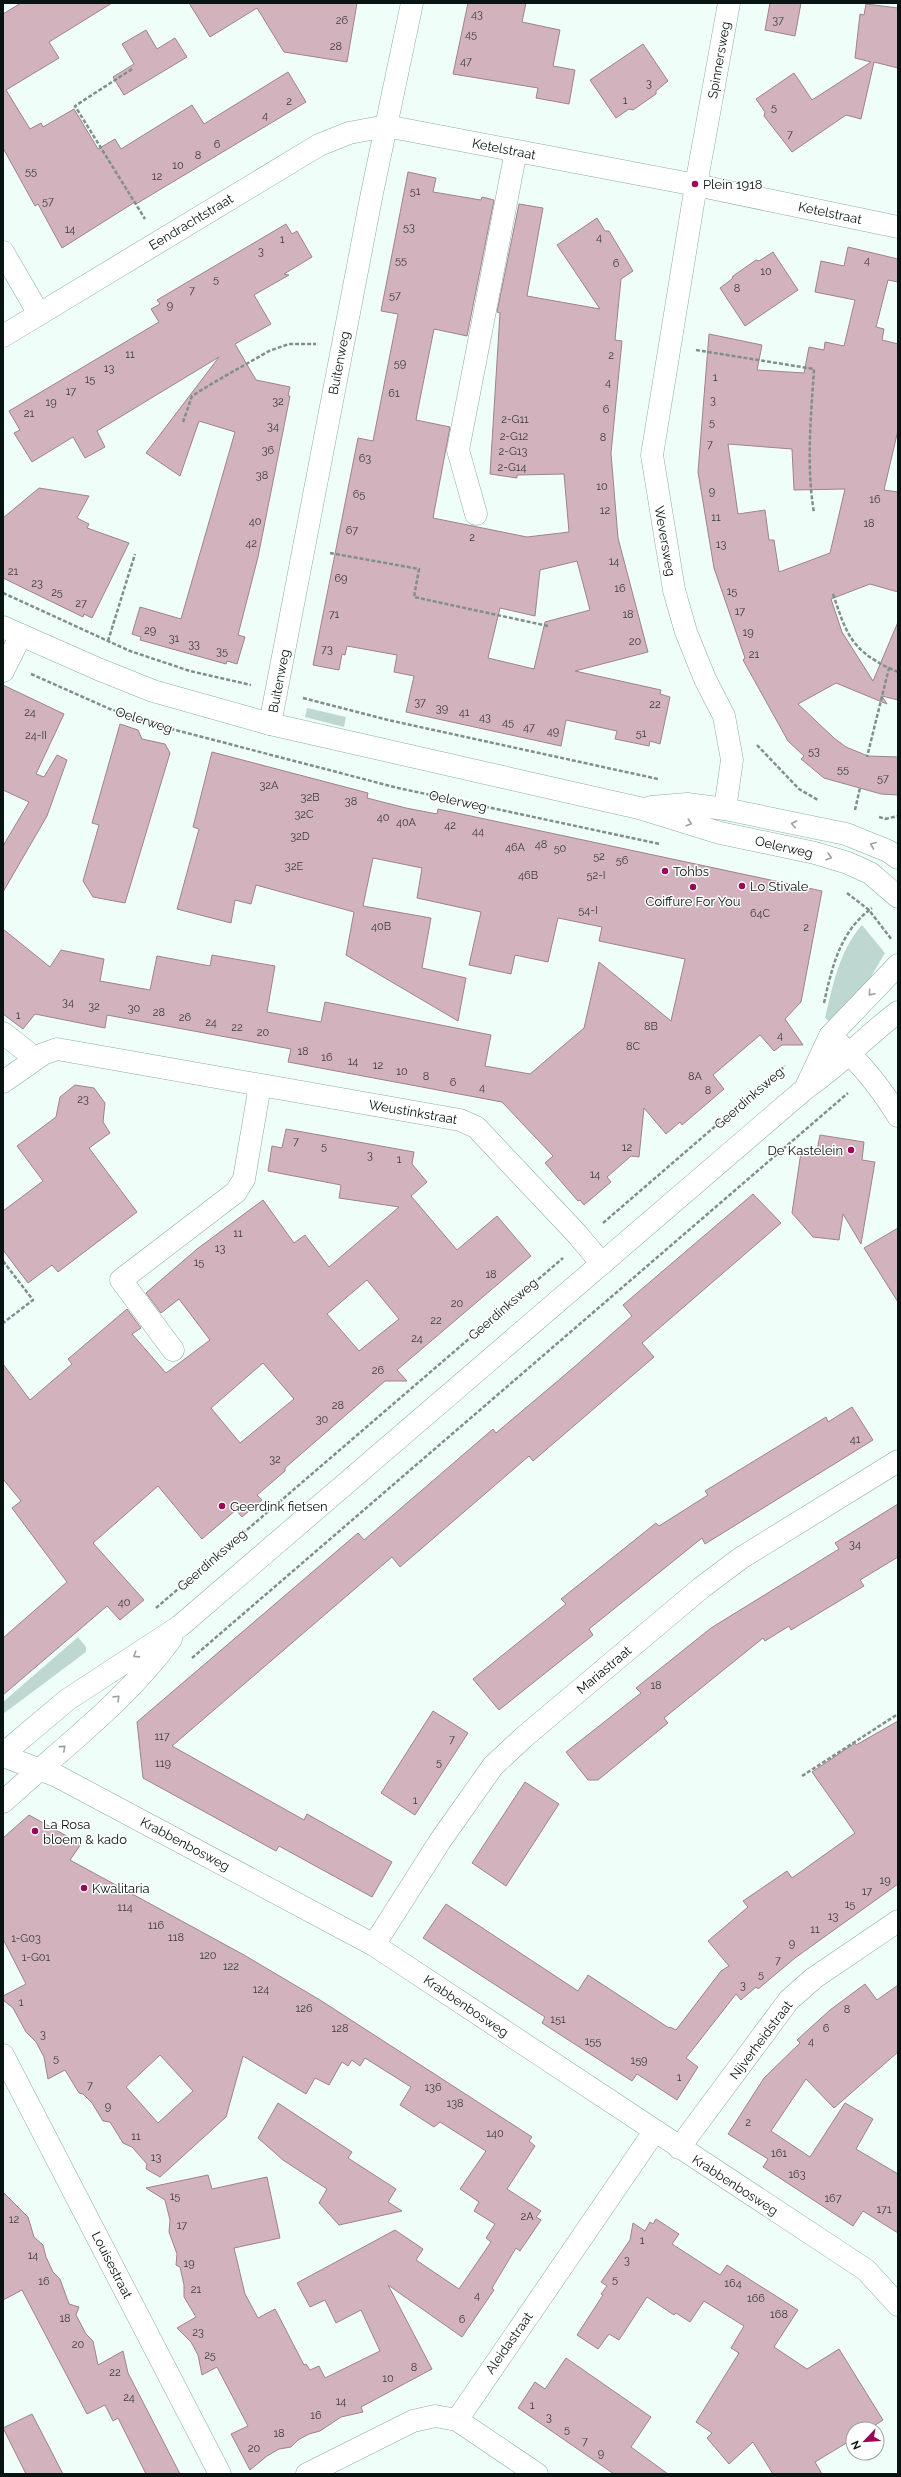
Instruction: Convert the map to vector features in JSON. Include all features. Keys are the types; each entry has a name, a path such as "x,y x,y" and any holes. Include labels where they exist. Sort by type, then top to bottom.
{"street":[{"name":"Buitenweg","path":"270,724 342,348 412,3"},
{"name":"Spinnersweg","path":"696,185 729,3"},
{"name":"Ketelstraat","path":"386,126 696,185 898,227"},
{"name":"Eendrachtstraat","path":"3,336 320,145 349,133 386,126"},
{"path":"476,514 458,450 516,151"},
{"name":"Weversweg","path":"696,185 652,455 674,590 686,632 705,679 724,716 732,760 725,809"},
{"path":"3,252 39,314"},
{"path":"5,667 12,631"},
{"name":"Oelerweg","path":"12,631 153,691 270,724 639,808 720,833 808,851 848,863 870,873 896,894"},
{"name":"Oelerweg","path":"639,808 687,804 725,809 846,834 898,858"},
{"path":"806,1088 830,1036 898,965"},
{"path":"3,1755 67,1700 180,1626 806,1088 823,1077 849,1052 898,1012"},
{"path":"3,1034 36,1059"},
{"path":"830,1036 849,1052 880,1087 898,1116"},
{"name":"Weustinkstraat","path":"3,1082 43,1054 57,1049 460,1120 476,1127 583,1240 602,1264"},
{"path":"173,1350 121,1280 236,1192 244,1179 260,1085"},
{"name":"Mariastraat","path":"374,1945 440,1841 493,1766 524,1737 740,1558 898,1461"},
{"path":"3,1802 89,1725 156,1660 180,1626"},
{"name":"Krabbenbosweg","path":"3,1755 40,1768 374,1945 654,2132 866,2270 898,2305"},
{"name":"Nijverheidstraat","path":"679,2148 789,2000 814,1978 898,1921"},
{"name":"Louisestraat","path":"3,2055 220,2474"},
{"name":"Aleidastraat","path":"456,2420 654,2132"},
{"path":"307,2474 413,2421 435,2416 456,2420 537,2474"}],"path":[{"path":"132,69 75,106 159,241"},
{"path":"183,422 192,396 269,351 288,344 316,344 342,348"},
{"path":"670,346 814,369 809,436 810,493 814,513"},
{"path":"304,548 419,569 414,597 548,626"},
{"path":"108,641 135,554"},
{"path":"3,593 108,641 190,671 388,720 665,780"},
{"path":"833,594 849,636 859,650 872,660 898,672"},
{"name":"Oelerweg","path":"5,667 110,709 164,727 398,788 668,846"},
{"path":"867,757 888,668"},
{"path":"756,744 799,789 824,802"},
{"path":"855,810 860,788"},
{"path":"847,808 861,812"},
{"path":"874,815 886,819"},
{"path":"845,892 869,910 895,944"},
{"path":"823,1005 838,950 848,933 869,910 896,894"},
{"name":"Geerdinksweg","path":"152,1612 788,1063"},
{"path":"186,1663 835,1105 868,1074"},
{"path":"3,1261 33,1300 3,1323"},
{"path":"802,1776 898,1714"}],"green space":[{"path":"307,708 346,717 344,727 305,717"},
{"path":"862,925 885,953 869,980 830,1022 825,1018 838,969 842,957 854,935"},
{"path":"78,1637 86,1647 86,1652 3,1714 3,1702"}],"building":[{"path":"21,3 112,3 49,42 59,58 6,90 30,129 41,123 43,127 74,109 98,149 115,139 121,149 192,105 204,124 288,72 306,102 136,204 135,202 62,248 38,204 35,206 3,148 3,14"},
{"path":"189,3 357,3 347,62 284,52 257,8 210,37"},
{"path":"468,3 526,3 522,22 560,30 553,66 575,70 569,104 536,98 538,88 453,74"},
{"path":"770,3 801,3 795,36 765,30"},
{"path":"866,4 898,8 898,68 874,62 861,119 846,115 792,152 764,116 765,112 756,99 794,73 812,100 871,62 855,58 860,14 864,15"},
{"path":"146,30 157,49 175,38 187,57 124,95 113,77 134,64 122,44"},
{"path":"643,44 668,81 656,91 656,94 633,110 629,109 616,118 590,80"},
{"path":"408,172 436,178 433,192 481,200 482,197 494,200 467,336 434,329 419,404 416,420 450,427 433,518 527,537 569,532 564,474 517,475 517,478 490,474 500,313 497,312 519,204 543,208 527,296 600,309 557,245 597,218 605,231 609,231 633,271 621,279 615,340 622,341 611,453 618,538 648,652 575,671 661,690 660,694 670,697 660,744 650,741 649,746 615,739 617,731 566,720 561,746 406,712 414,676 394,672 397,655 347,646 345,655 342,654 339,670 313,665 358,438 373,441 398,314 381,311","holes":["577,561 590,610 545,622 534,669 488,658 500,608 535,616 540,570"]},
{"path":"286,224 292,234 297,231 312,257 284,274 289,275 254,295 271,324 235,344 256,380 290,387 288,396 290,396 258,557 238,635 245,637 237,664 227,661 226,664 140,640 141,637 132,634 140,607 181,619 235,432 199,421 180,476 146,453 219,357 97,431 105,447 85,458 73,437 32,462 14,433 20,430 9,411 159,322 151,309 160,304 157,300"},
{"path":"848,247 898,259 898,282 888,280 876,327 884,329 882,340 898,344 898,430 884,490 898,492 898,592 870,584 831,599 842,632 873,681 898,622 898,700 882,696 887,704 836,683 798,704 834,738 846,747 868,756 898,757 898,795 881,794 824,778 801,759 804,756 788,741 743,660 745,658 714,568 698,472 709,334 762,345 757,370 804,373 809,347 824,350 825,342 844,346 855,300 815,292 821,261 844,266","holes":["728,444 792,449 794,490 845,489 830,553 779,572 774,540 769,540 765,510 738,514"]},
{"path":"773,252 798,290 745,326 720,288 732,279 733,276 756,260 759,261"},
{"path":"39,488 89,496 77,518 89,524 87,528 129,543 92,618 84,614 83,617 3,578 3,518"},
{"path":"3,685 64,714 36,774 44,777 57,755 67,760 47,816 3,892 3,846 29,802 3,790"},
{"path":"120,724 138,730 142,739 165,744 170,753 125,903 93,897 83,881 99,825 92,823"},
{"path":"212,752 368,793 367,798 406,808 437,814 438,809 822,891 801,1002 785,1019 803,1045 782,1045 774,1051 760,1035 713,1075 724,1089 682,1125 680,1122 666,1134 644,1108 639,1157 631,1156 607,1177 611,1182 584,1205 580,1200 578,1201 545,1163 553,1156 502,1102 288,1062 291,1049 107,1015 105,1028 35,1014 23,1029 3,1014 3,929 50,967 61,950 104,959 100,981 150,990 157,956 210,966 212,955 275,966 267,1012 321,1022 325,1002 491,1035 485,1066 530,1074 584,1028 599,962 671,1021 685,959 599,941 602,927 558,918 548,962 515,955 511,974 469,965 481,912 417,898 422,868 373,858 363,906 431,918 422,968 466,978 458,1021 346,955 354,912 256,885 251,904 235,900 231,923 177,909 199,829 193,827"},
{"path":"75,1085 94,1088 105,1103 103,1122 110,1133 89,1148 137,1212 58,1272 52,1265 28,1283 3,1250 3,1211 43,1181 17,1146 56,1117 60,1097"},
{"path":"286,1129 414,1152 412,1164 427,1182 411,1196 457,1250 497,1216 531,1256 397,1370 407,1381 385,1381 285,1468 285,1471 257,1495 262,1500 242,1517 236,1510 202,1539 158,1486 93,1543 144,1600 120,1620 107,1606 3,1695 3,1638 67,1582 12,1508 21,1501 3,1479 3,1364 30,1400 72,1364 68,1359 127,1309 141,1328 132,1334 166,1373 210,1340 179,1299 161,1313 146,1293 197,1249 263,1200 294,1243 305,1235 329,1267 399,1207 339,1198 341,1185 268,1171 272,1146 282,1148","holes":["367,1280 399,1319 359,1351 327,1314","263,1363 294,1399 240,1443 211,1408"]},
{"path":"820,1135 864,1142 862,1160 875,1162 861,1244 843,1214 839,1240 813,1237 792,1213 801,1152 816,1155"},
{"path":"753,1194 781,1223 642,1343 654,1357 533,1461 529,1456 400,1567 392,1557 172,1746 304,1820 307,1814 392,1862 372,1897 279,1846 276,1851 143,1778 137,1722 358,1533 364,1540 493,1429 496,1433 573,1368 632,1316 623,1305"},
{"path":"898,1228 898,1302 864,1248"},
{"path":"852,1407 873,1440 705,1544 702,1538 589,1629 593,1635 499,1710 473,1679 566,1604 561,1599 656,1523 659,1526 708,1495 705,1491 826,1417 828,1422"},
{"path":"898,1504 898,1557 860,1580 864,1586 791,1630 789,1626 765,1641 763,1638 664,1718 668,1723 598,1780 588,1780 566,1752 641,1693 636,1688 711,1628 839,1549 835,1543"},
{"path":"433,1711 468,1733 415,1815 381,1793"},
{"path":"898,1721 898,1884 795,1958 758,1989 756,1987 741,2000 736,1994 686,2058 698,2067 677,2100 637,2074 632,2081 542,2023 545,2017 423,1938 446,1904 578,1991 588,1975 669,2028 670,2027 676,2030 721,1971 729,1966 708,1941 748,1907 743,1901 787,1871 792,1878 855,1833 812,1772 855,1743 856,1745"},
{"path":"525,1782 559,1804 506,1886 472,1863"},
{"path":"29,1815 81,1844 70,1860 244,1955 320,2000 532,2137 529,2141 535,2146 507,2189 541,2211 536,2217 541,2220 520,2251 516,2248 492,2288 494,2290 462,2337 388,2285 432,2369 361,2407 363,2412 341,2417 320,2431 309,2434 298,2440 291,2447 279,2449 267,2456 250,2470 231,2434 248,2426 217,2367 202,2375 198,2355 191,2342 177,2328 196,2317 184,2297 184,2285 180,2267 176,2265 177,2254 169,2232 170,2220 165,2200 146,2188 208,2175 212,2189 267,2177 280,2238 234,2248 245,2294 258,2318 275,2309 304,2365 306,2364 310,2370 319,2366 325,2378 380,2351 361,2310 336,2323 325,2300 310,2307 297,2283 395,2230 423,2249 416,2260 459,2289 491,2242 486,2238 495,2224 474,2211 479,2202 460,2189 486,2151 440,2122 434,2127 400,2105 411,2087 365,2058 360,2066 352,2060 348,2066 342,2062 329,2085 315,2078 306,2094 243,2056 226,2117 160,2177 146,2169 147,2164 132,2147 123,2143 110,2122 103,2121 92,2103 83,2094 79,2093 65,2070 48,2079 44,2057 36,2042 26,2032 13,2008 3,2000 3,1996 26,1984 3,1939 3,1838","holes":["160,2055 193,2091 158,2123 126,2087"]},
{"path":"865,1984 877,2000 898,1985 898,2052 834,2108 806,2079 771,2131 810,2157 845,2103 873,2119 856,2149 898,2174 898,2233 863,2211 853,2226 763,2167 768,2159 728,2134 764,2078 800,2043 797,2040 830,2010"},
{"path":"278,2103 352,2152 348,2158 396,2189 388,2202 402,2211 339,2225 319,2203 327,2189 283,2160 258,2138"},
{"path":"3,2192 28,2217 34,2237 43,2245 46,2257 53,2272 60,2279 69,2304 79,2307 76,2315 86,2334 93,2341 98,2365 123,2351 128,2373 180,2474 146,2474 118,2418 113,2421 105,2405 87,2414 22,2290 3,2300"},
{"path":"656,2219 679,2234 672,2244 720,2275 727,2265 798,2310 774,2347 807,2369 839,2349 883,2420 845,2421 845,2444 815,2462 822,2474 773,2474 753,2442 729,2464 707,2438 712,2433 696,2422 739,2353 731,2348 744,2326 704,2301 690,2322 676,2313 674,2315 647,2297 619,2340 609,2334 598,2349 577,2335 603,2295 601,2294 607,2286 601,2282 630,2240 633,2223 645,2231 650,2222 653,2224"},
{"path":"566,2358 651,2417 631,2447 668,2474 614,2474 518,2408 535,2382 545,2389"},
{"path":"32,2414 63,2474 26,2474 3,2428"}],"place":[{"name":"Plein 1918","path":"695,184"},
{"name":"Tohbs","path":"665,871"},
{"name":"Lo Stivale","path":"742,886"},
{"name":"Coiffure For You","path":"693,887"},
{"name":"De Kastelein","path":"851,1150"},
{"name":"Geerdink fietsen","path":"222,1506"},
{"name":"La Rosa bloem & kado","path":"35,1831"},
{"name":"Kwalitaria","path":"84,1888"}]}
